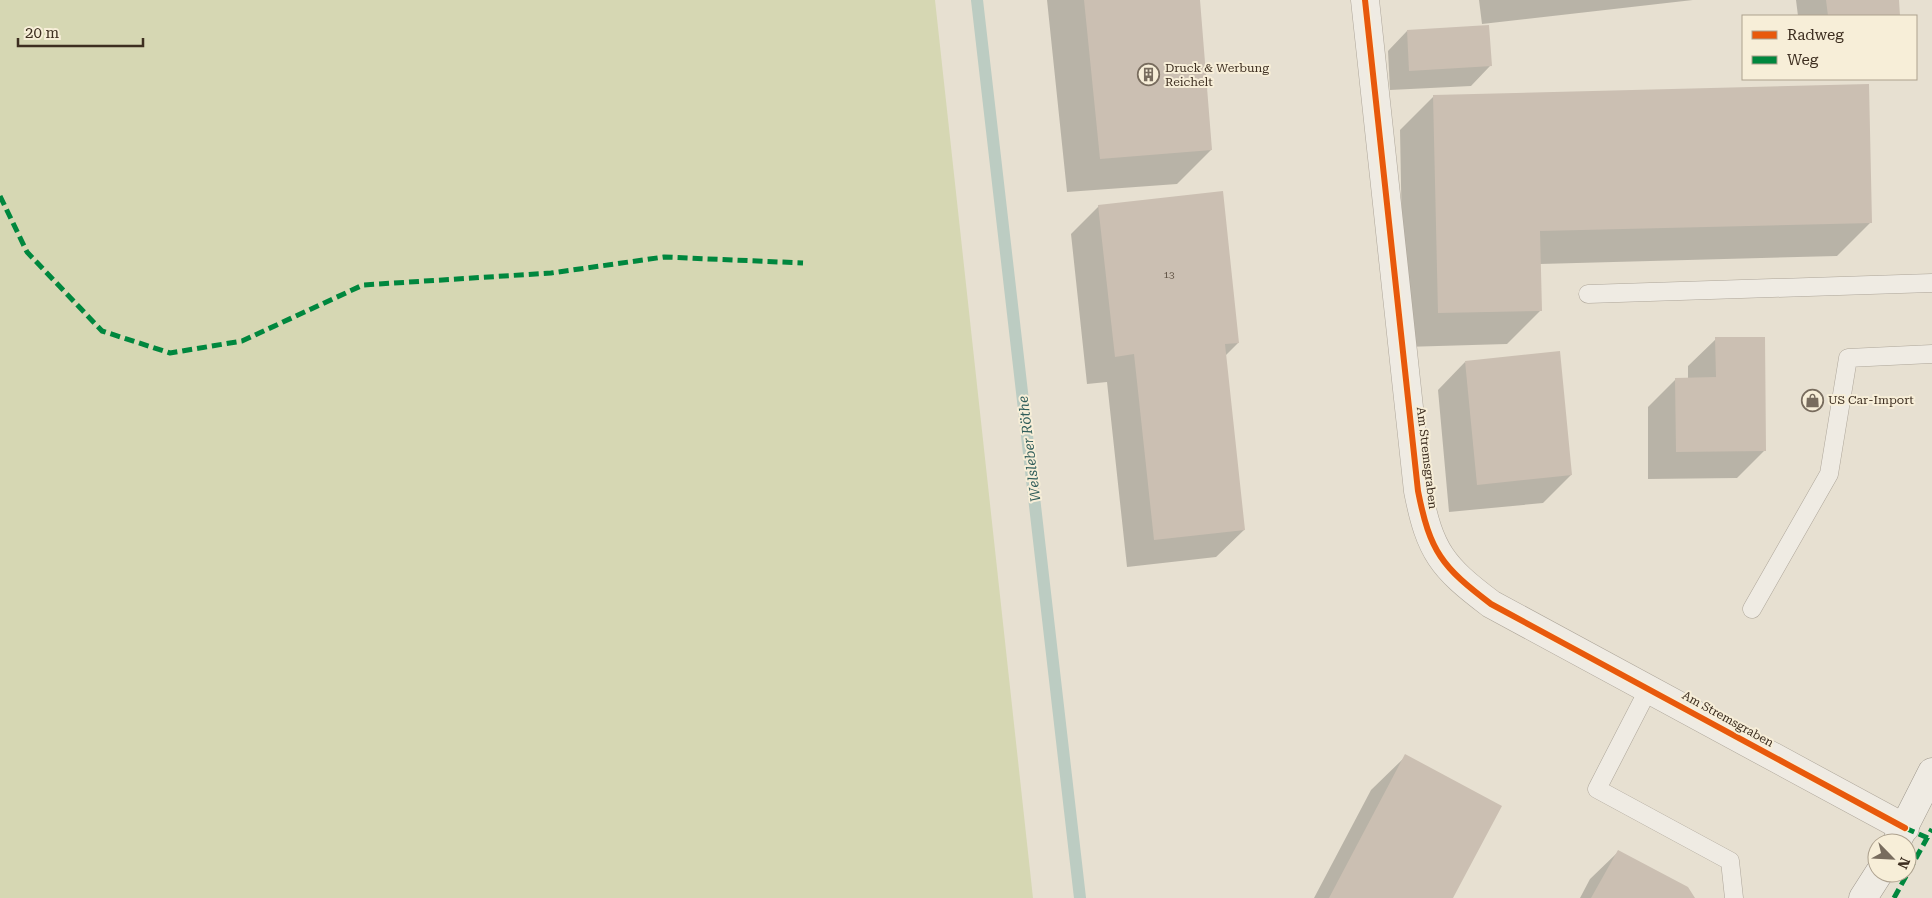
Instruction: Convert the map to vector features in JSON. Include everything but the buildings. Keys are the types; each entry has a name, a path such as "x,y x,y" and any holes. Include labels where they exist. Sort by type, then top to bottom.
{"street":[{"name":"Am Stremsgraben","path":"1365,0 1417,481 1425,525 1437,554 1460,581 1491,604 1649,688 1897,833"},
{"name":"Am Stremsgraben","path":"1901,833 1932,772"},
{"path":"1863,898 1873,883"}],"lane":[{"path":"1588,294 1932,283"},
{"path":"1752,609 1829,474 1848,358 1932,354"},
{"path":"1649,688 1597,789 1730,861 1734,898"}],"green space":[{"path":"0,0 935,0 1033,898 0,898"}],"waterway":[{"name":"Welsleber Röthe","path":"977,0 1080,898"}],"marked path":[{"path":"0,196 27,252 102,331 170,353 242,341 363,285 551,273 664,257 803,263"},
{"path":"1905,828 1928,838"},
{"path":"1894,898 1932,829"}],"cycle path":[{"path":"1365,0 1418,491 1433,544 1450,568 1491,604 1905,828"}],"place":[{"name":"Druck & Werbung Reichelt","path":"1149,75"},
{"name":"US Car-Import","path":"1812,400"}]}
